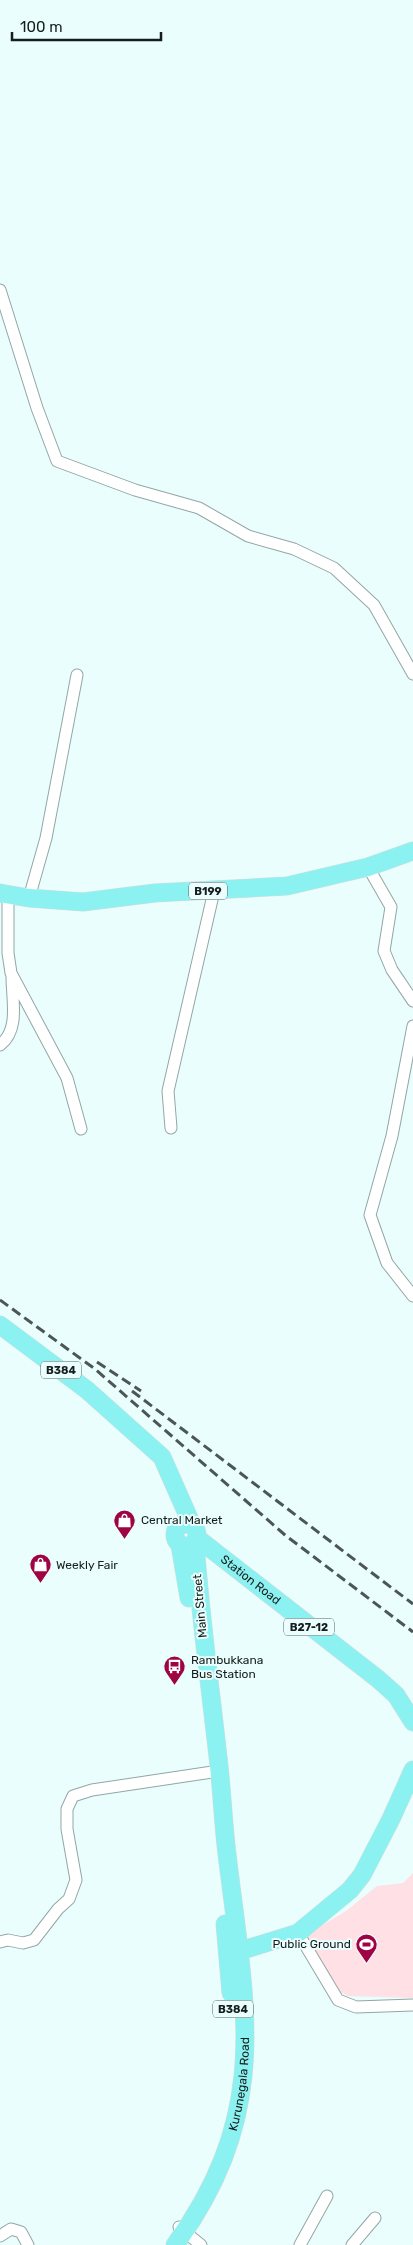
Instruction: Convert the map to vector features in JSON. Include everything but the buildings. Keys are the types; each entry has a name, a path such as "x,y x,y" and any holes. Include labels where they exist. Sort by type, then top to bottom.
{"main road":[{"name":"B199","path":"4,893 30,898 83,902 155,893 287,886 368,867 413,851"},
{"name":"Main Street","path":"0,1325 87,1390 162,1457 178,1492 188,1536 197,1645 215,1765"},
{"name":"Main Street","path":"0,1339 82,1398 119,1419"},
{"name":"Station Road","path":"188,1536 378,1679 396,1695 413,1722"},
{"name":"Kurunegala Road","path":"164,2245 179,2234 224,2160 241,2103 247,2041 234,1953 227,1856 215,1765"},
{"path":"234,1953 298,1933 350,1890 362,1875 391,1819 413,1770"}],"street":[{"path":"0,290 37,408 57,461 135,490 199,508 248,536 294,549 334,568 374,605 413,674"},
{"path":"30,898 46,838 77,675"},
{"path":"368,867 390,907 384,951 392,970 413,1001"},
{"path":"171,1128 168,1091 214,891"},
{"path":"0,1045 9,1039 14,1026 4,893"},
{"path":"11,973 66,1078 81,1130"},
{"path":"413,1026 410,1062 370,1215 387,1263 413,1296"},
{"path":"0,1942 8,1940 23,1943 34,1940 58,1909 69,1899 76,1880 67,1829 67,1810 73,1796 92,1790 215,1765"},
{"path":"298,1933 338,2000 356,2007 413,2004"},
{"path":"300,2245 327,2196"},
{"path":"352,2245 375,2218"},
{"path":"0,2236 11,2229 21,2232 28,2245"},
{"path":"179,2234 201,2245"}],"shaded area":[{"name":"Public Ground","path":"413,1873 413,1998 348,1996 337,1990 306,1935 346,1911 377,1886 403,1883"}],"railway":[{"path":"0,1300 95,1369 285,1535 413,1632"},
{"path":"97,1362 141,1391"},
{"path":"132,1391 413,1604"}],"place":[{"name":"Central Market","path":"125,1539"},
{"name":"Weekly Fair","path":"40,1584"},
{"name":"Rambukkana Bus Station","path":"175,1686"},
{"name":"Public Ground","path":"367,1963"}]}
